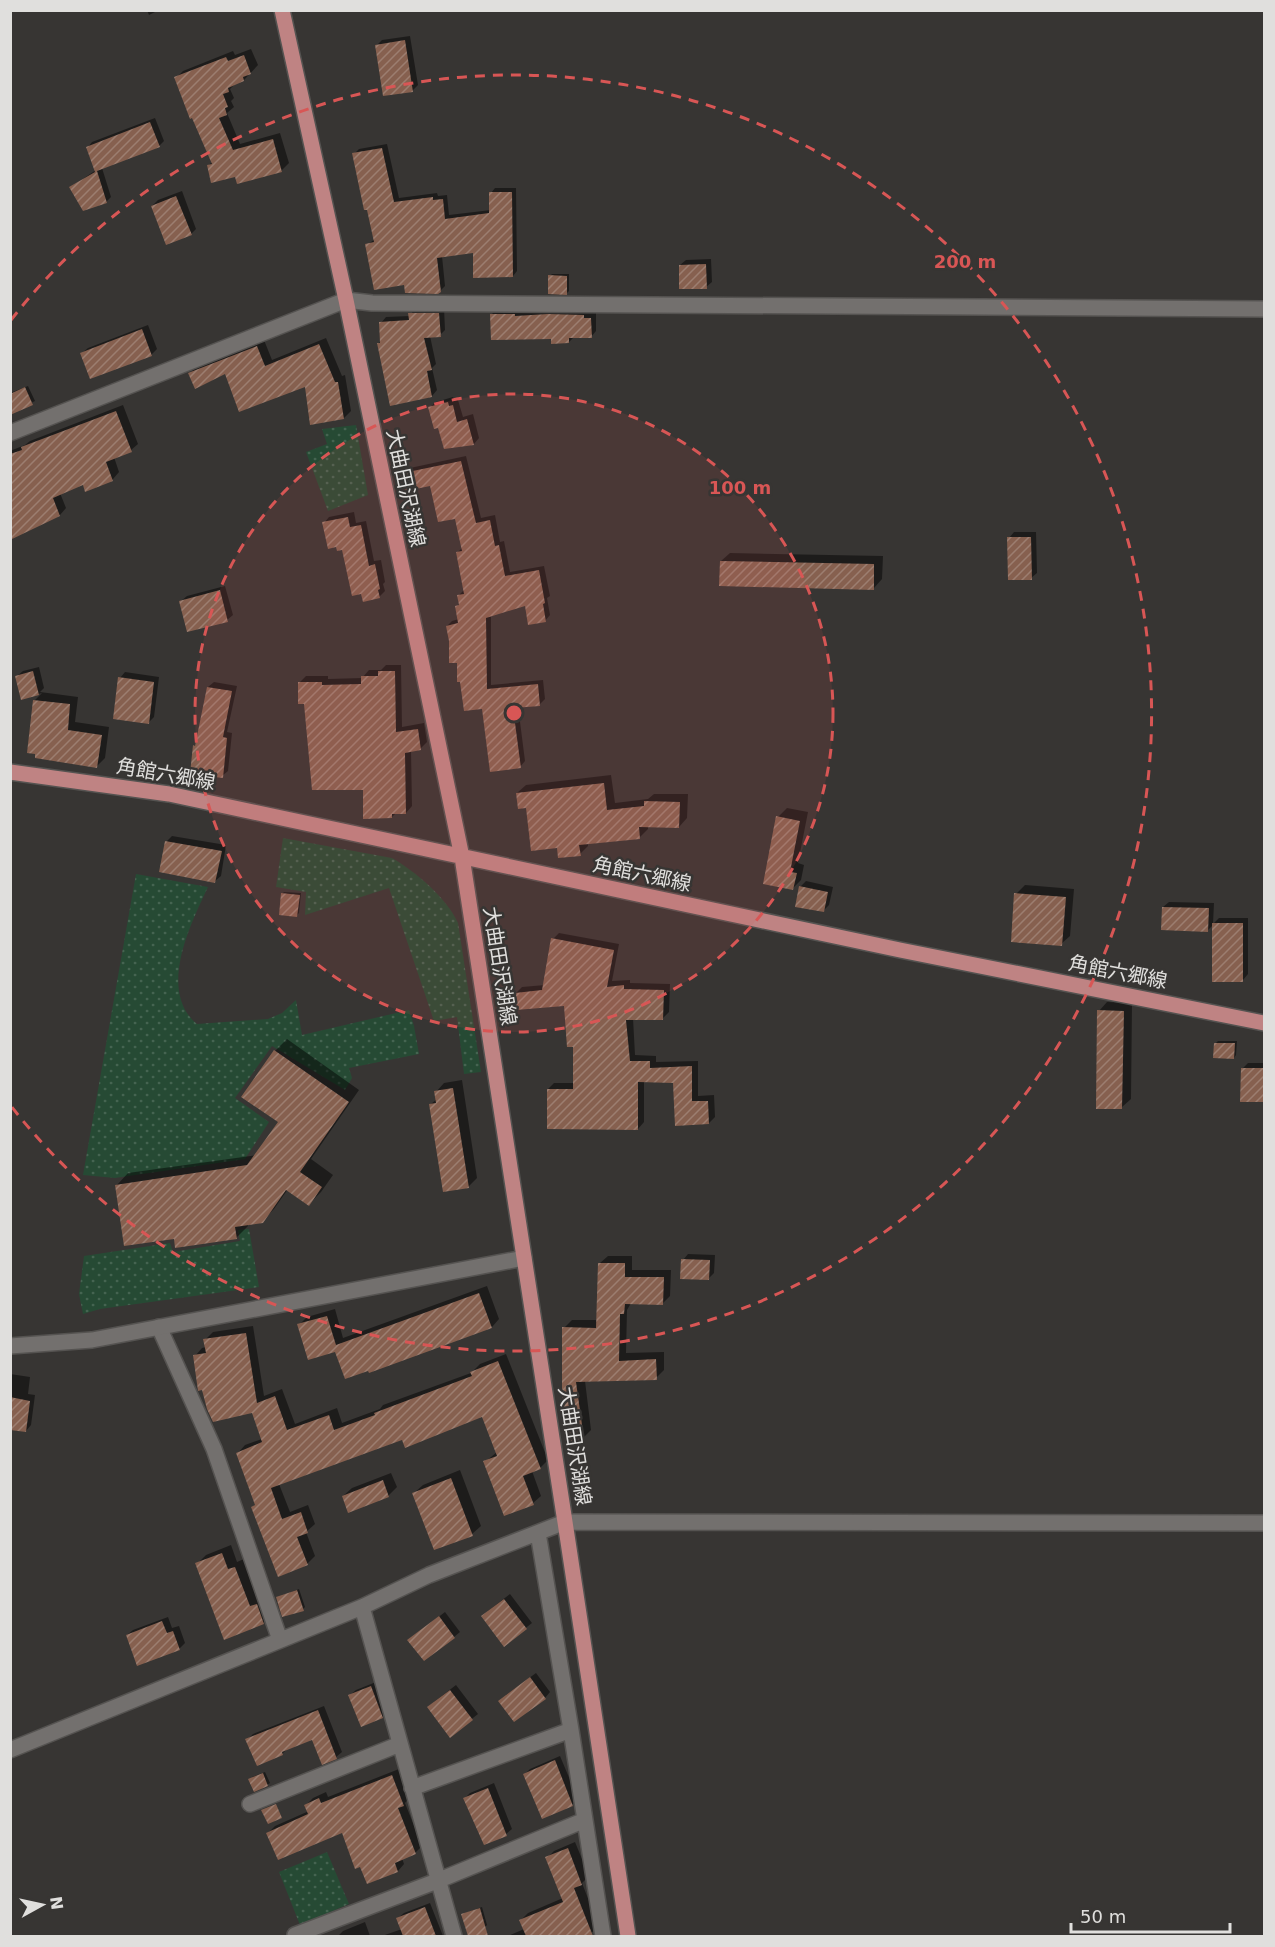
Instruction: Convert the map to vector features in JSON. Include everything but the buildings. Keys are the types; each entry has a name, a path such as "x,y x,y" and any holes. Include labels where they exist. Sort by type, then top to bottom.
{"main road":[{"name":"大曲田沢湖線","path":"282,10 346,300 462,857 628,1936"},
{"name":"角館六郷線","path":"10,772 169,794 900,950 1264,1023"}],"street":[{"path":"10,434 346,300 384,304 1264,309"},
{"path":"10,1346 92,1340 524,1258"},
{"path":"159,1327 214,1449 280,1640"},
{"path":"10,1750 362,1607 429,1575 565,1522 1264,1523"},
{"path":"538,1533 603,1936"},
{"path":"362,1607 454,1936"},
{"path":"412,1788 571,1730"},
{"path":"250,1804 400,1744"},
{"path":"295,1935 437,1881 585,1820"}],"green space":[{"path":"356,425 368,495 328,511 306,452 327,444 322,429"},
{"path":"283,838 392,858 420,878 446,904 458,923 481,1072 464,1074 457,1017 434,1021 389,888 305,915 306,892 276,887"},
{"path":"136,874 208,887 193,919 181,957 178,976 179,994 185,1010 197,1024 268,1019 282,1013 296,1000 302,1035 409,1010 419,1054 349,1068 352,1078 345,1090 272,1046 235,1098 269,1122 245,1159 115,1178 83,1175"},
{"path":"249,1229 259,1287 100,1309 83,1314 79,1294 84,1256 170,1243 173,1252 240,1241 238,1230"},
{"path":"327,1852 349,1904 300,1925 279,1872"}]}
